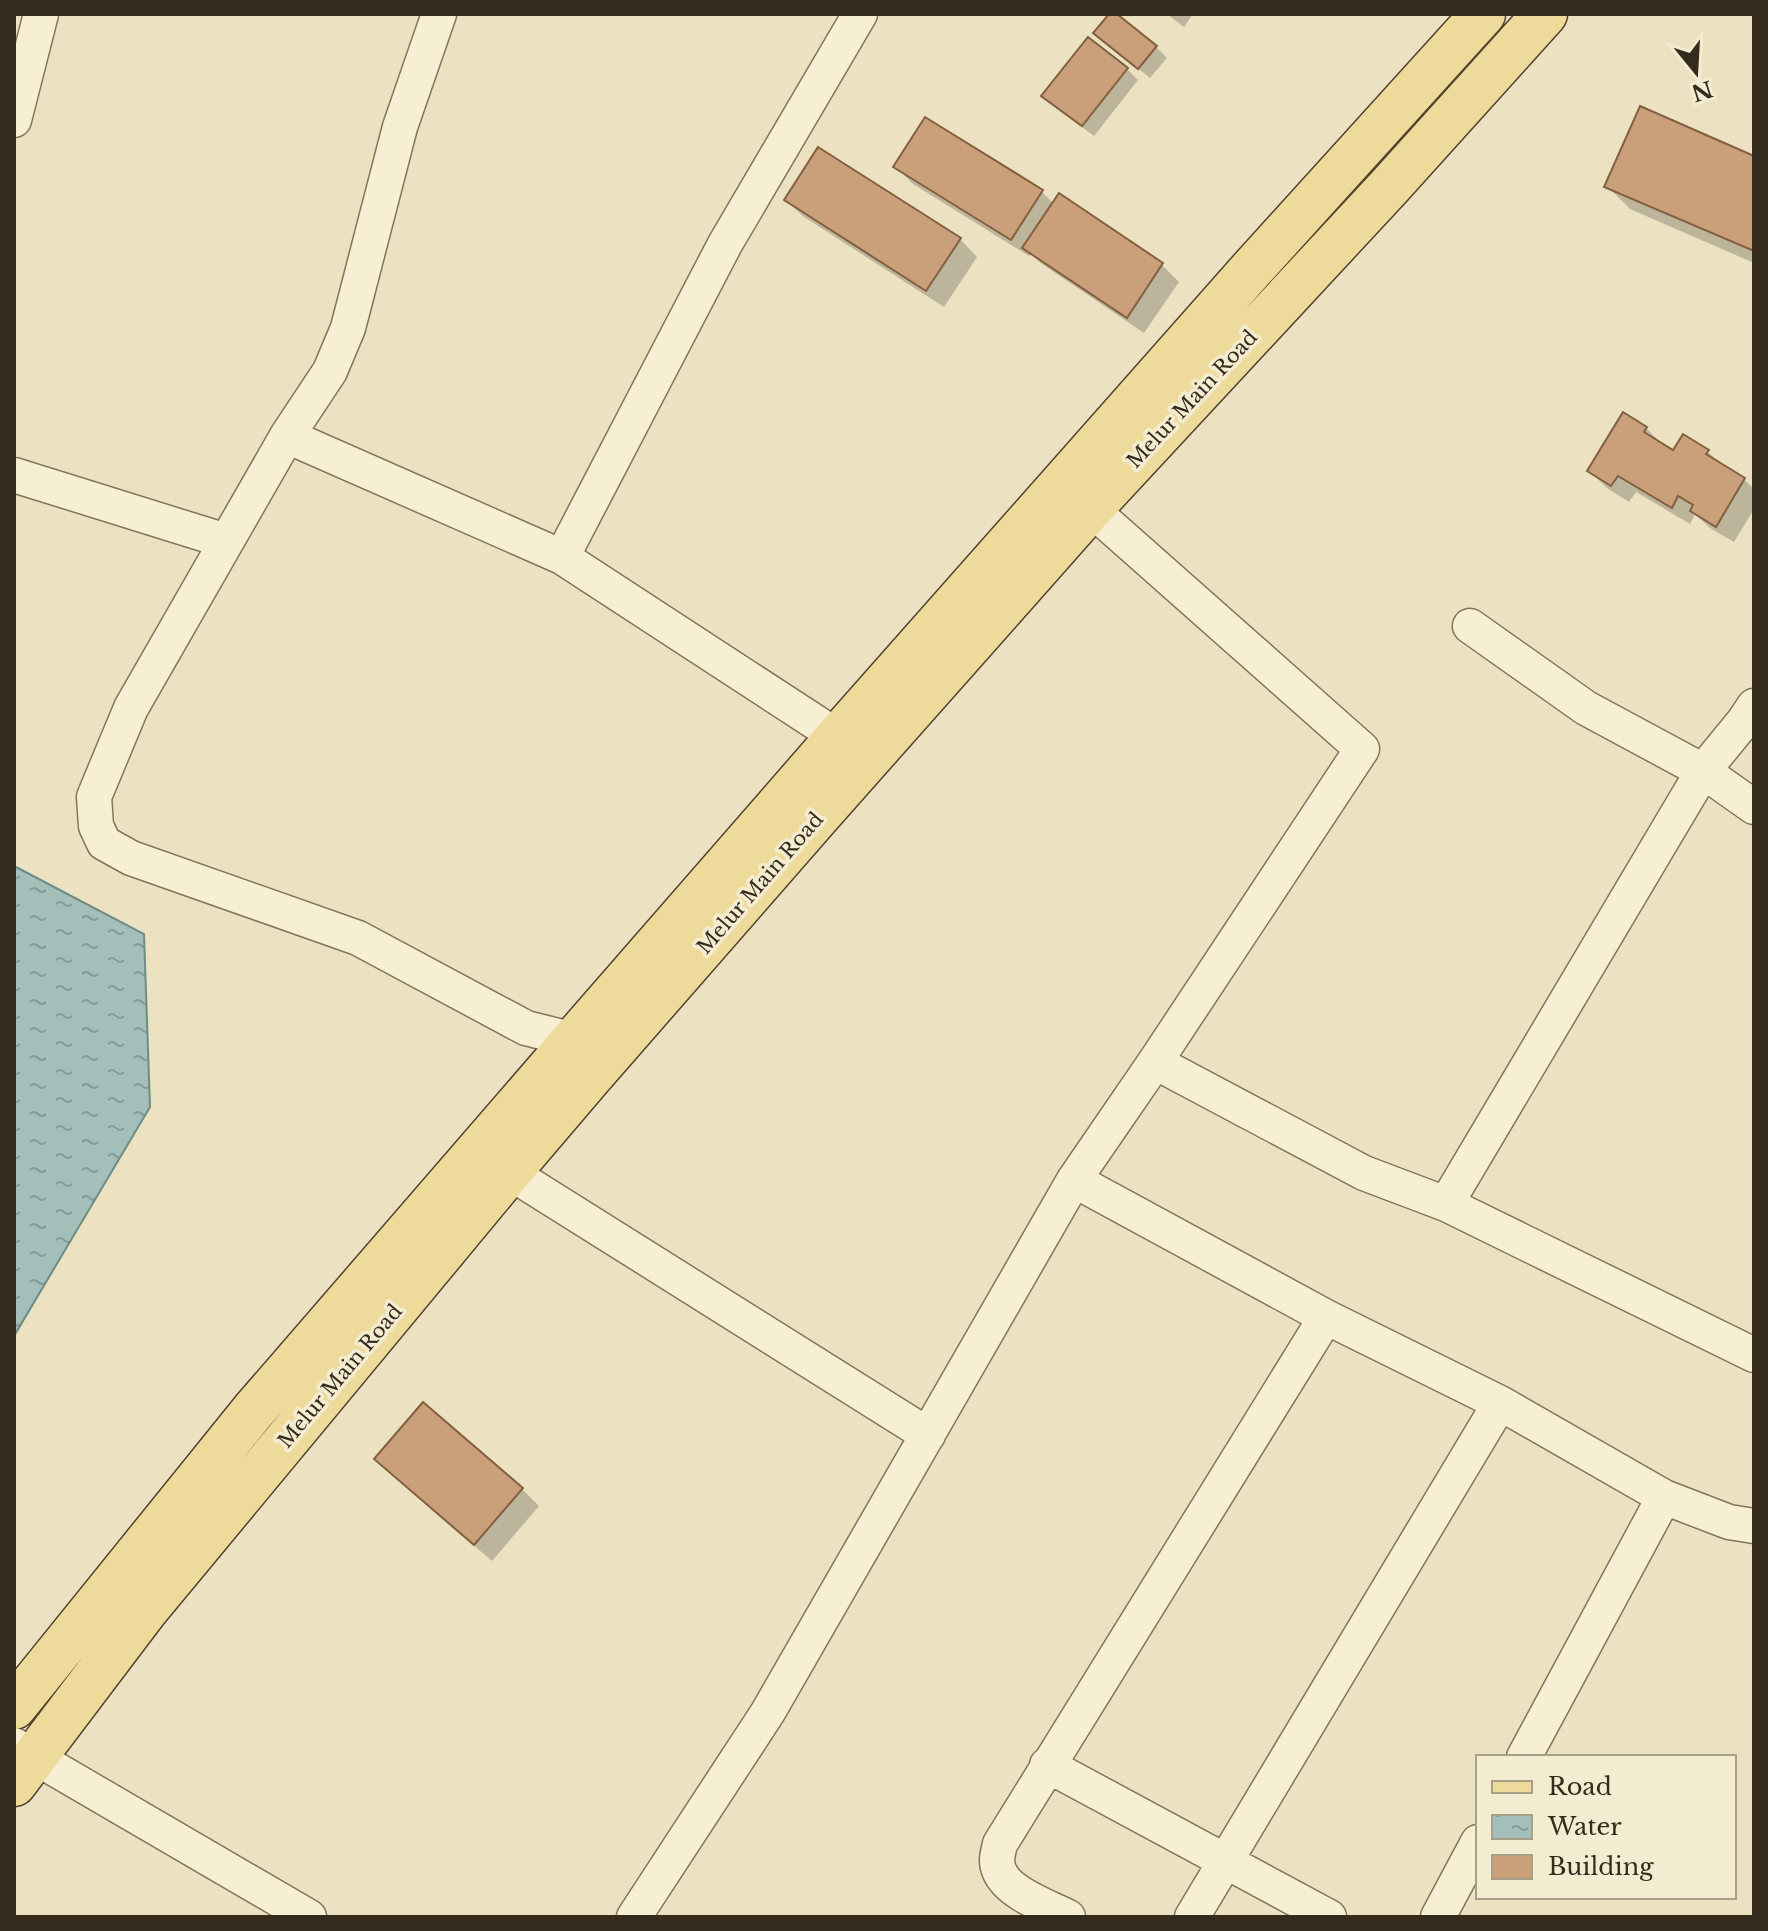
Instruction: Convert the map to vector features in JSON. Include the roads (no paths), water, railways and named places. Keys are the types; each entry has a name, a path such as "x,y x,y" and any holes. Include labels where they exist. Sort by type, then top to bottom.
{"main road":[{"name":"Melur Main Road","path":"21,1762 509,1172 817,817 1076,496 1250,271 1483,14"},
{"name":"Melur Main Road","path":"14,1707 253,1411 838,737 1076,496 1389,187 1545,14"}],"street":[{"path":"14,120 41,14"},
{"path":"439,14 400,127 348,328 330,371 287,436 131,708 94,797 96,826 104,843 131,858 358,938 526,1028 574,1040"},
{"path":"562,557 725,244 860,14"},
{"path":"287,436 562,557 838,737"},
{"path":"14,475 226,541"},
{"path":"634,1917 768,1712 1074,1180 1362,749 1076,496"},
{"path":"1470,626 1586,708 1703,771 1754,807"},
{"path":"1446,1204 1703,771 1754,706"},
{"path":"1155,1062 1364,1173 1446,1204 1754,1355"},
{"path":"509,1172 928,1435"},
{"path":"1074,1180 1326,1317 1500,1403 1664,1497 1729,1522 1754,1526"},
{"path":"1068,1917 1014,1890 999,1873 996,1860 1000,1844 1326,1317"},
{"path":"1192,1917 1500,1403"},
{"path":"1525,1755 1664,1497"},
{"path":"21,1762 309,1917"},
{"path":"1047,1765 1329,1917"},
{"path":"1438,1917 1476,1846"}],"water":[{"path":"14,866 144,934 150,1107 14,1336"}]}
